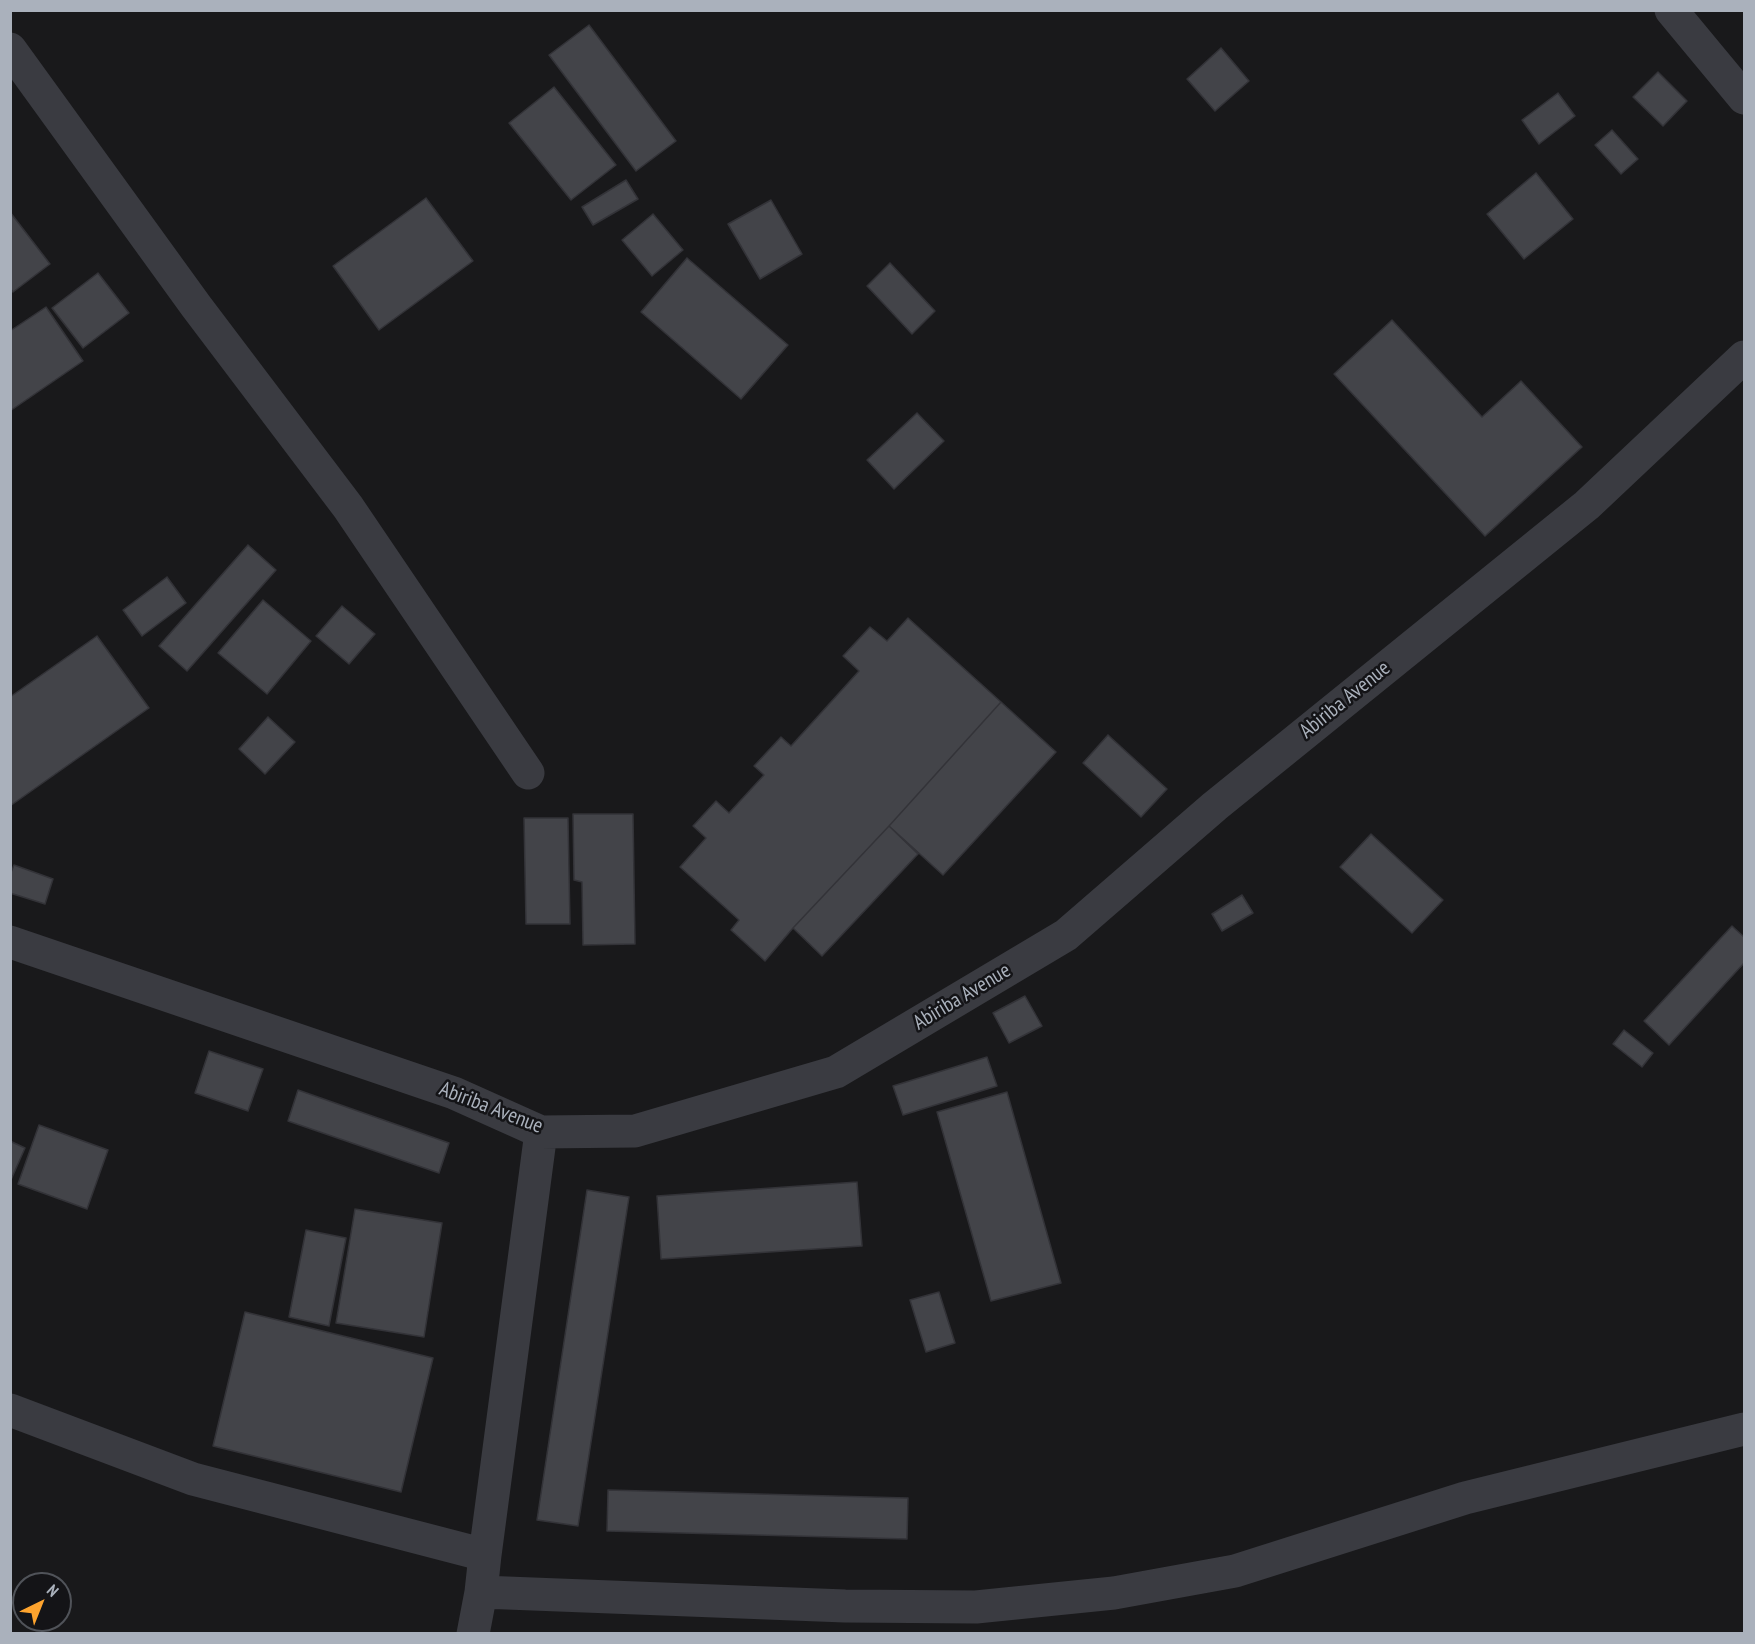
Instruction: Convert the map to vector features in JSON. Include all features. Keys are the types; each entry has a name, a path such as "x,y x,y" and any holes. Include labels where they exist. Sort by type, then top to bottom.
{"street":[{"path":"1671,10 1744,98"},
{"path":"10,49 196,306 348,507 528,773"},
{"name":"Abiriba Avenue","path":"10,942 454,1093 541,1132 635,1131 836,1072 1066,935 1215,806 1587,505 1744,357"},
{"path":"473,1634 482,1592 541,1132"},
{"path":"10,1410 193,1479 485,1555"},
{"path":"482,1592 845,1606 976,1607 1114,1593 1235,1571 1465,1498 1744,1429"}],"building":[{"path":"589,25 676,141 636,171 549,55"},
{"path":"1221,48 1249,81 1215,111 1187,79"},
{"path":"1658,72 1687,101 1663,126 1633,97"},
{"path":"554,87 616,165 571,200 509,123"},
{"path":"1558,93 1575,116 1539,144 1522,120"},
{"path":"1612,130 1638,159 1621,174 1595,145"},
{"path":"1536,173 1573,219 1524,259 1487,214"},
{"path":"626,180 638,199 593,225 582,207"},
{"path":"426,198 473,261 379,330 333,266"},
{"path":"771,200 802,254 760,279 728,224"},
{"path":"10,212 50,264 13,292 10,288"},
{"path":"653,214 683,250 652,276 622,240"},
{"path":"687,258 788,345 741,399 641,312"},
{"path":"890,263 935,311 912,334 867,286"},
{"path":"98,273 129,313 83,348 52,308"},
{"path":"46,307 83,361 10,411 10,331"},
{"path":"1392,320 1482,417 1521,381 1582,447 1485,536 1334,374"},
{"path":"917,413 944,441 894,489 867,460"},
{"path":"248,545 276,570 187,671 159,646"},
{"path":"167,577 186,603 142,636 123,610"},
{"path":"263,600 311,641 267,694 218,653"},
{"path":"342,606 375,634 349,664 316,636"},
{"path":"908,618 1001,702 765,961 731,930 739,920 680,867 706,838 693,826 716,801 729,813 764,775 754,766 781,737 791,746 859,671 843,656 870,627 887,641"},
{"path":"97,636 149,708 10,806 10,697"},
{"path":"1001,702 1056,752 943,875 889,826"},
{"path":"268,717 295,742 265,774 239,749"},
{"path":"1108,735 1167,789 1141,817 1083,763"},
{"path":"573,814 633,814 635,944 583,945 582,882 574,880"},
{"path":"524,818 568,818 570,924 526,924"},
{"path":"889,826 918,854 822,956 793,928"},
{"path":"1371,834 1443,900 1412,933 1340,867"},
{"path":"14,865 53,879 45,904 10,893 10,875"},
{"path":"1242,895 1253,913 1222,931 1212,914"},
{"path":"1732,926 1744,937 1744,963 1669,1045 1644,1021"},
{"path":"1025,996 1042,1026 1009,1043 993,1013"},
{"path":"1624,1030 1653,1053 1642,1067 1613,1044"},
{"path":"209,1051 263,1069 248,1111 195,1093"},
{"path":"987,1057 997,1086 903,1115 893,1086"},
{"path":"298,1090 449,1143 439,1173 288,1121"},
{"path":"1007,1092 1061,1283 991,1301 937,1112"},
{"path":"39,1125 108,1150 87,1209 18,1184"},
{"path":"10,1141 25,1148 10,1182"},
{"path":"857,1182 862,1246 661,1259 657,1196"},
{"path":"587,1190 629,1197 578,1526 537,1520"},
{"path":"355,1209 442,1223 424,1337 336,1323"},
{"path":"306,1230 346,1238 329,1326 289,1317"},
{"path":"939,1292 955,1343 926,1352 910,1300"},
{"path":"245,1312 433,1358 401,1492 213,1446"},
{"path":"608,1490 908,1498 907,1539 607,1531"}]}
